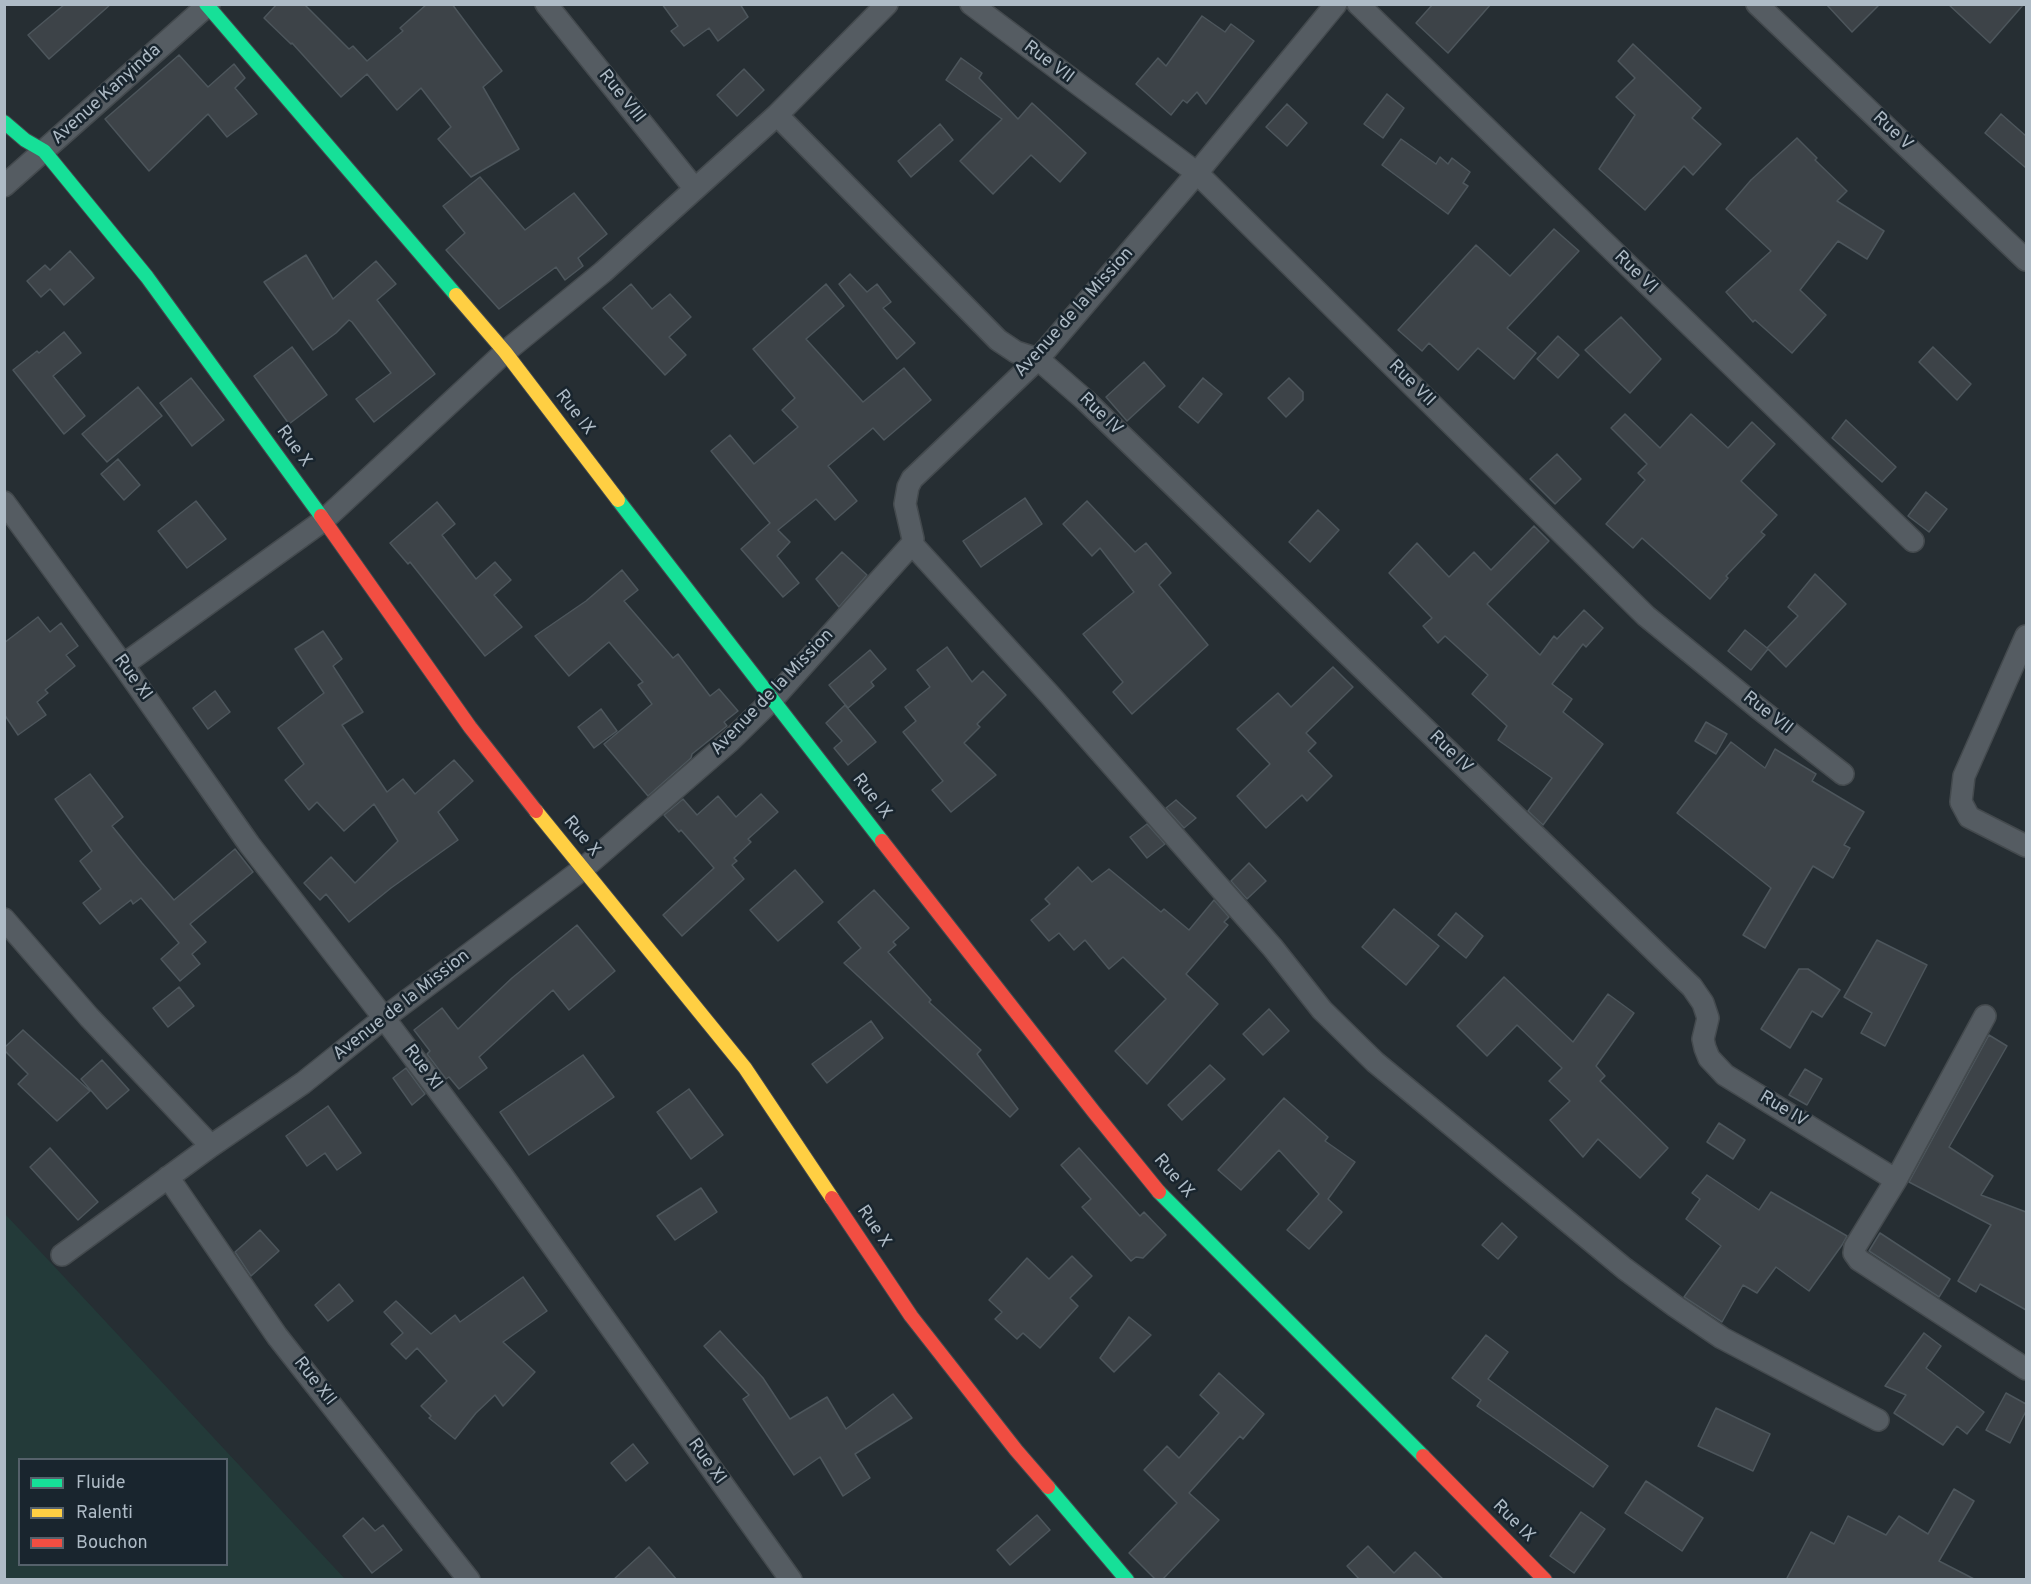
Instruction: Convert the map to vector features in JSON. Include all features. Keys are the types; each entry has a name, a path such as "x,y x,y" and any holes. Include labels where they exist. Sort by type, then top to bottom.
{"street":[{"name":"Rue VIII","path":"546,4 695,189"},
{"path":"123,665 324,520 505,352 603,272 777,115 887,4"},
{"name":"Rue VII","path":"971,4 1197,173 1646,616 1843,774"},
{"name":"Avenue de la Mission","path":"62,1255 211,1146 303,1083 384,1018 584,868 722,748 772,700 912,544 914,539 905,504 912,479 1038,358 1197,173 1336,4"},
{"name":"Rue VI","path":"1358,4 1913,541"},
{"name":"Rue V","path":"1757,4 2026,260"},
{"name":"Avenue Kanyinda","path":"4,186 207,5"},
{"name":"Rue IX","path":"207,5 505,352 772,700 1087,1103 1167,1201 1320,1351 1545,1580"},
{"name":"Rue IV","path":"777,115 998,340 1016,352 1038,358 1085,400 1692,987 1706,1011 1707,1025 1703,1039 1710,1058 1725,1075 1896,1180"},
{"name":"Rue X","path":"4,122 44,152 147,278 324,520 402,634 470,727 745,1068 910,1316 1016,1450 1127,1580"},
{"name":"Rue XI","path":"4,502 123,665 249,844 509,1184 791,1580"},
{"path":"912,544 1050,695 1243,913 1322,1010 1375,1062 1625,1269 1675,1306 1722,1338 1878,1420"},
{"path":"2026,636 1964,776 1961,802 1969,817 2026,846"},
{"path":"4,919 89,1017 211,1146"},
{"path":"1985,1016 1896,1180 1855,1247 1856,1257 2026,1369"},
{"name":"Rue XII","path":"168,1177 277,1336 469,1580"}],"green space":[{"path":"5,1214 345,1579 5,1579"}],"building":[{"path":"65,4 111,4 49,59 28,35"},
{"path":"277,4 304,4 349,49 353,46 367,61 403,31 400,28 427,4 452,4 502,71 483,87 519,149 471,177 438,139 451,127 421,88 397,110 367,74 341,97 292,43 264,18"},
{"path":"662,4 740,4 748,17 718,41 709,28 684,46 671,31 678,26"},
{"path":"1433,4 1491,4 1448,53 1416,23"},
{"path":"1826,4 1880,4 1852,32"},
{"path":"1948,4 2024,4 1990,43"},
{"path":"1202,16 1225,32 1231,24 1254,41 1206,104 1197,92 1187,103 1183,100 1171,115 1136,84 1158,58 1166,66"},
{"path":"1633,44 1701,108 1692,118 1721,144 1693,175 1684,166 1645,210 1599,169 1635,115 1616,97 1635,78 1618,61"},
{"path":"179,55 208,87 234,64 245,78 235,88 257,114 227,137 208,114 149,171 105,119"},
{"path":"961,58 982,73 979,78 1018,119 1032,103 1086,153 1060,182 1031,155 993,194 960,161 1002,119 946,80"},
{"path":"744,69 764,90 737,116 717,95"},
{"path":"1387,94 1404,108 1383,138 1364,124"},
{"path":"1287,104 1307,123 1287,146 1266,127"},
{"path":"2001,114 2026,136 2026,168 1985,133"},
{"path":"940,124 953,140 911,177 898,161"},
{"path":"1797,138 1817,158 1815,160 1847,191 1837,201 1884,231 1867,259 1838,241 1800,290 1826,315 1792,353 1755,320 1753,322 1726,292 1771,251 1726,209 1751,180"},
{"path":"1401,139 1436,164 1440,157 1448,164 1452,158 1470,172 1463,183 1468,186 1448,214 1382,165"},
{"path":"480,177 525,230 574,193 607,234 578,258 583,266 565,280 556,267 499,309 446,250 465,233 443,206"},
{"path":"1554,229 1579,251 1507,328 1536,353 1514,379 1478,348 1458,370 1429,343 1422,351 1398,330 1476,245 1510,276"},
{"path":"70,251 94,278 64,305 50,289 41,297 27,281 45,265 50,270"},
{"path":"306,255 333,299 376,261 396,284 377,300 435,374 374,422 356,399 391,373 352,322 349,320 313,350 264,282"},
{"path":"850,274 867,292 877,284 891,302 883,308 915,343 897,359 839,284"},
{"path":"631,284 652,309 670,294 691,317 669,337 686,355 665,375 603,308"},
{"path":"826,284 844,306 806,339 863,402 904,368 931,400 884,440 873,428 828,466 857,501 835,520 816,499 778,530 790,542 777,556 799,583 783,597 741,549 770,523 711,451 730,435 754,464 798,427 782,410 795,398 753,349"},
{"path":"1621,317 1661,359 1630,393 1585,350"},
{"path":"64,332 81,353 53,376 85,416 64,434 13,370 37,351 39,353"},
{"path":"1558,336 1579,355 1558,378 1537,359"},
{"path":"292,347 327,395 289,424 254,376"},
{"path":"1933,347 1971,384 1957,400 1919,362"},
{"path":"1144,362 1165,386 1127,421 1106,397"},
{"path":"191,378 224,420 192,446 160,403"},
{"path":"1203,378 1222,394 1198,423 1179,407"},
{"path":"1289,378 1303,392 1303,400 1286,417 1268,398"},
{"path":"138,387 162,416 107,462 82,434"},
{"path":"1625,414 1660,448 1691,414 1728,448 1752,422 1775,444 1741,481 1777,515 1761,532 1765,535 1726,576 1728,578 1710,599 1642,538 1633,548 1606,524 1645,480 1638,473 1647,464 1611,428"},
{"path":"1846,420 1896,467 1882,482 1832,438"},
{"path":"1557,454 1581,479 1555,504 1530,479"},
{"path":"118,459 140,485 124,500 101,474"},
{"path":"1926,492 1947,509 1929,532 1908,516"},
{"path":"1025,498 1042,524 981,567 963,541"},
{"path":"196,501 226,539 187,568 158,531"},
{"path":"1087,501 1135,552 1146,543 1171,573 1159,585 1208,645 1132,714 1113,692 1123,682 1083,634 1134,592 1100,548 1092,556 1063,524"},
{"path":"437,502 455,524 442,535 476,579 495,562 511,580 494,595 522,627 485,656 410,562 408,564 390,543"},
{"path":"1318,510 1339,530 1310,562 1289,542"},
{"path":"1534,526 1549,541 1487,604 1540,655 1554,636 1557,639 1584,610 1603,628 1586,647 1583,644 1552,684 1572,699 1563,712 1603,744 1543,825 1528,811 1552,778 1498,740 1507,726 1472,694 1488,675 1445,636 1438,643 1423,626 1432,618 1389,573 1417,543 1449,577 1474,552 1491,570"},
{"path":"842,552 867,575 839,607 816,579"},
{"path":"622,570 638,590 624,601 673,658 678,654 710,696 719,689 738,711 724,722 727,726 692,754 691,758 648,796 604,744 652,704 638,685 643,682 609,642 569,676 535,636 586,601"},
{"path":"1815,574 1846,604 1786,667 1768,649 1751,670 1728,651 1745,630 1767,648 1798,616 1788,607"},
{"path":"38,617 50,632 61,623 78,646 66,655 75,666 45,690 48,693 37,702 46,715 18,735 4,714 4,643"},
{"path":"323,631 342,659 333,666 363,712 342,725 387,792 403,779 415,794 454,760 473,781 438,812 458,840 391,888 349,922 326,894 320,900 304,883 331,857 355,883 398,841 374,804 344,831 317,802 309,810 285,780 304,764 278,728 324,693 295,649"},
{"path":"947,647 972,682 983,671 1006,695 977,724 980,727 964,743 996,775 951,812 932,790 943,781 903,732 916,721 905,707 930,687 917,670"},
{"path":"870,650 886,669 871,682 874,686 848,708 829,685"},
{"path":"1333,667 1353,687 1306,733 1316,743 1308,751 1332,776 1307,801 1302,795 1266,828 1237,796 1270,764 1237,729 1278,693 1291,707"},
{"path":"215,691 230,712 208,729 193,708"},
{"path":"845,705 876,742 848,765 834,748 842,741 826,723"},
{"path":"601,709 617,731 594,748 578,727"},
{"path":"1706,722 1727,734 1716,754 1695,741"},
{"path":"1731,742 1765,768 1775,749 1816,774 1812,781 1864,812 1844,845 1850,848 1833,878 1813,866 1765,948 1743,935 1771,888 1677,813"},
{"path":"90,774 123,817 112,826 174,900 235,849 253,872 190,924 206,942 192,954 200,964 180,981 161,959 179,943 141,898 133,904 131,900 100,924 83,903 101,889 80,861 92,851 55,799"},
{"path":"761,794 778,812 748,839 751,842 734,858 737,861 732,865 744,879 682,936 663,915 714,868 681,830 679,832 664,815 683,799 697,815 718,796 736,817"},
{"path":"1176,800 1196,818 1184,828 1166,808"},
{"path":"1147,824 1165,844 1147,858 1130,837"},
{"path":"1249,863 1266,881 1247,899 1231,881"},
{"path":"1078,867 1092,882 1109,869 1161,912 1164,909 1189,930 1214,900 1229,917 1224,922 1228,925 1186,974 1218,1004 1147,1084 1115,1051 1166,999 1123,957 1109,969 1085,940 1074,950 1059,933 1049,941 1031,920 1050,904 1045,899"},
{"path":"795,870 823,902 778,941 750,910"},
{"path":"874,890 909,928 893,942 896,945 888,952 931,1000 929,1002 981,1050 977,1054 1018,1109 1010,1117 844,963 861,948 838,922"},
{"path":"1394,909 1439,946 1406,985 1362,947"},
{"path":"1456,913 1483,936 1466,958 1438,935"},
{"path":"577,925 615,971 569,1010 553,990 479,1057 487,1068 459,1089 449,1077 446,1079 427,1054 430,1051 414,1030 442,1008 458,1029 512,978"},
{"path":"1877,940 1927,965 1885,1046 1861,1033 1872,1013 1844,997"},
{"path":"1799,969 1808,969 1840,990 1822,1017 1812,1011 1790,1048 1761,1029"},
{"path":"1504,977 1573,1042 1608,994 1634,1013 1596,1066 1605,1076 1600,1081 1668,1148 1640,1178 1598,1139 1583,1157 1550,1120 1570,1101 1549,1081 1562,1068 1517,1025 1487,1056 1457,1026"},
{"path":"179,987 194,1006 168,1027 153,1008"},
{"path":"1269,1009 1289,1031 1263,1055 1243,1034"},
{"path":"871,1021 883,1038 827,1083 812,1064"},
{"path":"23,1030 90,1091 57,1121 18,1084 28,1074 4,1050"},
{"path":"1989,1035 2007,1046 1949,1147 1993,1176 1981,1195 2026,1212 2026,1310 1980,1284 1976,1292 1958,1281 1991,1225 1909,1182"},
{"path":"583,1055 614,1097 529,1155 500,1112"},
{"path":"102,1060 129,1090 107,1109 81,1079"},
{"path":"1210,1065 1225,1079 1182,1120 1168,1105"},
{"path":"406,1068 425,1094 412,1105 393,1078"},
{"path":"1805,1069 1822,1079 1807,1105 1789,1095"},
{"path":"689,1089 723,1135 691,1159 657,1112"},
{"path":"1284,1098 1328,1137 1325,1141 1355,1162 1328,1199 1342,1212 1309,1249 1287,1230 1319,1194 1279,1150 1241,1190 1218,1170"},
{"path":"328,1106 361,1153 337,1170 325,1153 307,1166 286,1136"},
{"path":"1719,1123 1745,1140 1733,1159 1707,1142"},
{"path":"50,1148 98,1202 78,1220 30,1167"},
{"path":"1079,1148 1140,1216 1144,1212 1166,1235 1143,1258 1136,1257 1131,1261 1082,1207 1091,1199 1061,1165"},
{"path":"1707,1175 1759,1210 1771,1192 1847,1236 1809,1291 1776,1267 1757,1293 1743,1285 1722,1322 1684,1297 1721,1246 1686,1219 1700,1199 1692,1193"},
{"path":"701,1188 717,1212 675,1240 657,1216"},
{"path":"1502,1223 1517,1237 1498,1259 1482,1245"},
{"path":"260,1230 279,1251 251,1276 235,1252"},
{"path":"1880,1233 1950,1279 1939,1297 1869,1251"},
{"path":"1072,1256 1092,1276 1070,1298 1078,1306 1040,1348 1023,1333 1017,1339 995,1319 1002,1312 989,1300 1027,1258 1049,1279"},
{"path":"523,1277 547,1311 503,1342 535,1372 503,1406 495,1395 476,1413 455,1439 429,1418 431,1416 421,1406 447,1381 417,1348 406,1359 391,1344 403,1333 384,1312 396,1301 431,1334 455,1315 460,1322"},
{"path":"339,1284 353,1301 328,1321 315,1305"},
{"path":"1129,1317 1151,1335 1114,1372 1100,1358"},
{"path":"720,1331 763,1378 790,1419 827,1397 846,1429 893,1394 912,1418 855,1454 870,1478 843,1496 820,1457 794,1475 743,1399 749,1395 704,1346"},
{"path":"1924,1333 1941,1346 1926,1368 1984,1412 1967,1434 1957,1426 1943,1445 1894,1413 1906,1395 1885,1386"},
{"path":"1486,1335 1508,1352 1488,1379 1608,1466 1593,1487 1477,1406 1481,1400 1452,1378"},
{"path":"1219,1373 1264,1414 1243,1439 1240,1436 1189,1493 1219,1520 1162,1580 1156,1580 1129,1553 1177,1503 1144,1470 1167,1446 1179,1458 1219,1413 1200,1395"},
{"path":"2006,1393 2026,1404 2026,1411 2010,1443 1986,1430"},
{"path":"1716,1408 1770,1434 1753,1471 1698,1446"},
{"path":"633,1444 648,1463 626,1481 611,1463"},
{"path":"1646,1481 1703,1518 1682,1551 1625,1513"},
{"path":"1954,1489 1974,1501 1939,1561 1976,1580 1786,1580 1811,1532 1834,1544 1848,1516 1886,1535 1899,1516 1928,1534"},
{"path":"1581,1512 1605,1529 1574,1573 1550,1556"},
{"path":"1037,1515 1050,1530 1010,1565 997,1550"},
{"path":"363,1518 375,1531 383,1525 402,1550 372,1573 343,1536"},
{"path":"1368,1546 1394,1573 1415,1552 1444,1580 1360,1580 1347,1566"},
{"path":"649,1547 677,1580 613,1580"}],"traffic: fast":[{"path":"206,4 456,295"},
{"path":"4,122 25,140 44,151 147,277 321,516"},
{"path":"618,500 882,841"},
{"path":"1159,1192 1423,1456"},
{"path":"1048,1487 1127,1580"}],"traffic: slow":[{"path":"456,295 505,352 618,500"},
{"path":"536,811 745,1068 832,1198"}],"traffic: jam":[{"path":"321,516 470,727 536,811"},
{"path":"882,841 1159,1192"},
{"path":"832,1198 911,1316 1016,1450 1048,1487"},
{"path":"1423,1456 1545,1580"}]}
